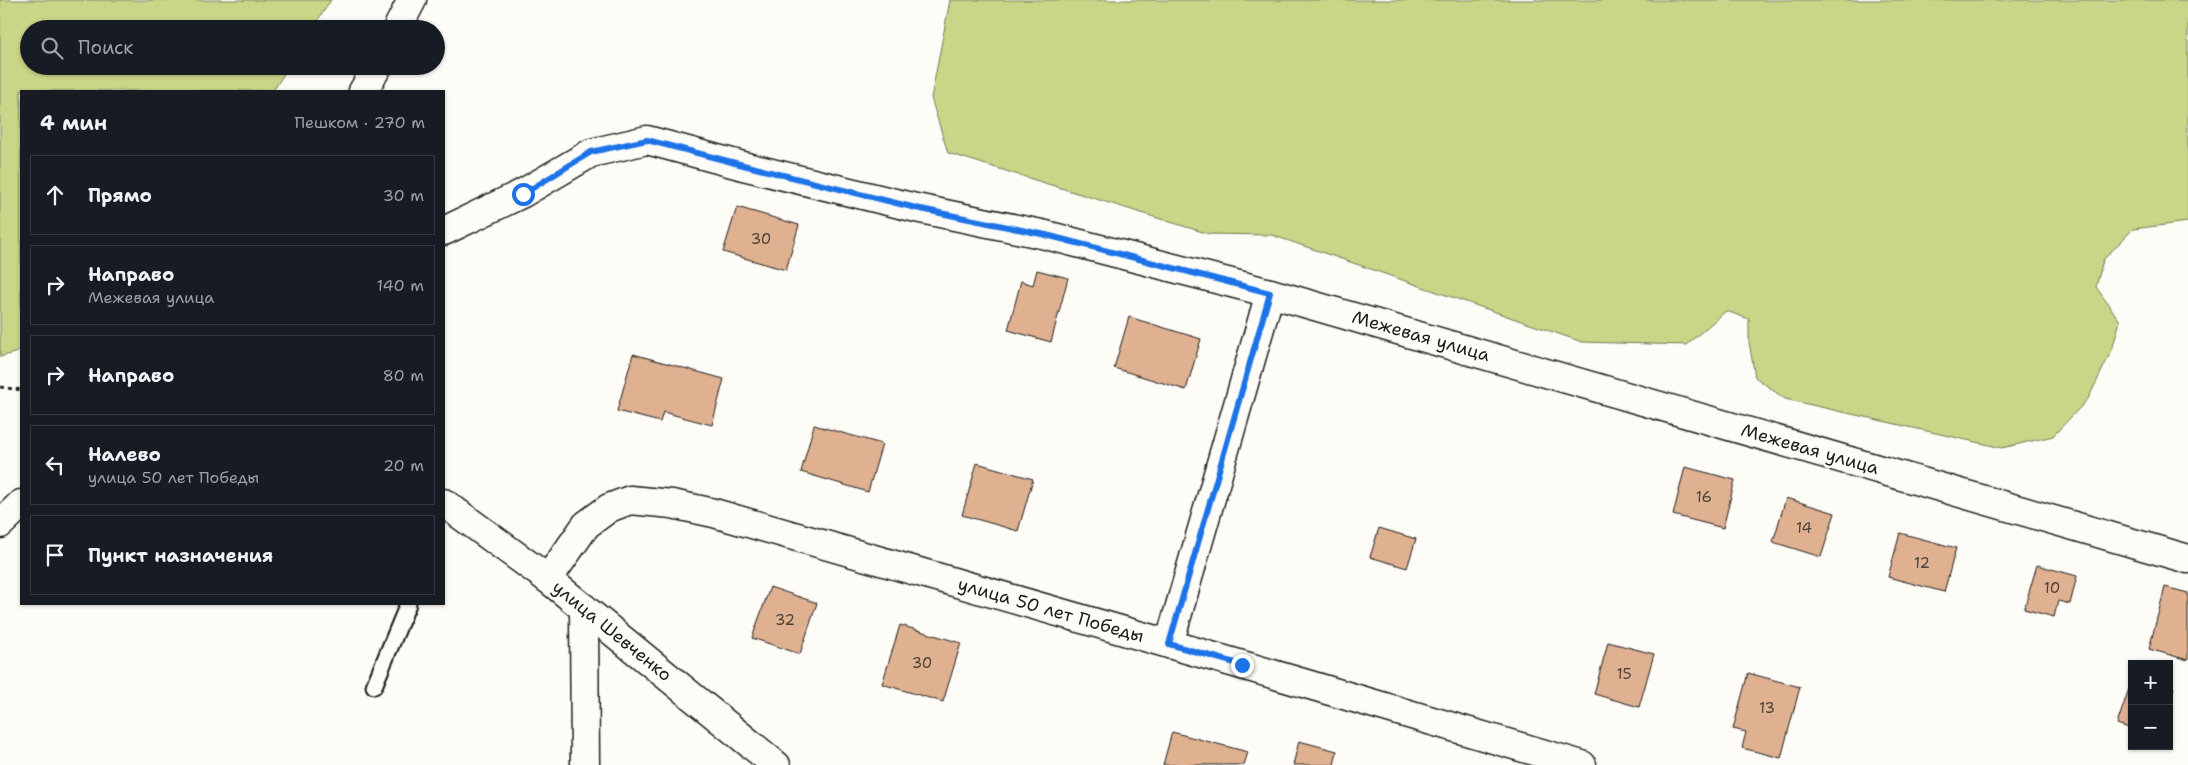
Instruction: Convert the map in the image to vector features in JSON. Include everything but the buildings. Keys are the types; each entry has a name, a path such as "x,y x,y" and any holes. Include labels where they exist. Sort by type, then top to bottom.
{"street":[{"path":"402,20 412,0"},
{"path":"365,90 373,75"},
{"name":"Межевая улица","path":"445,231 523,194 591,152 647,140 916,208 1046,235 1270,293 2188,558"},
{"path":"1169,644 1270,293"},
{"name":"улица 50 лет Победы","path":"548,579 586,525 609,508 630,500 672,504 714,513 1582,765"},
{"path":"0,524 20,505"},
{"name":"улица Шевченко","path":"445,509 548,579 776,765"},
{"path":"584,608 585,765"}],"lane":[{"path":"374,686 408,605"}],"path":[{"path":"0,387 20,390"}],"green space":[{"path":"0,0 331,0 318,20 20,20 20,75 283,75 274,90 20,90 20,351 0,357"},
{"path":"950,0 2188,0 2188,222 2133,229 2103,260 2096,287 2120,321 2112,350 2088,399 2053,436 2002,448 1785,399 1755,377 1749,342 1749,319 1726,311 1686,345 1582,342 1272,235 1209,234 948,153 931,98"}],"route":[{"path":"523,194 591,152 647,140 916,208 1046,235 1270,293 1169,644 1242,665"}]}
